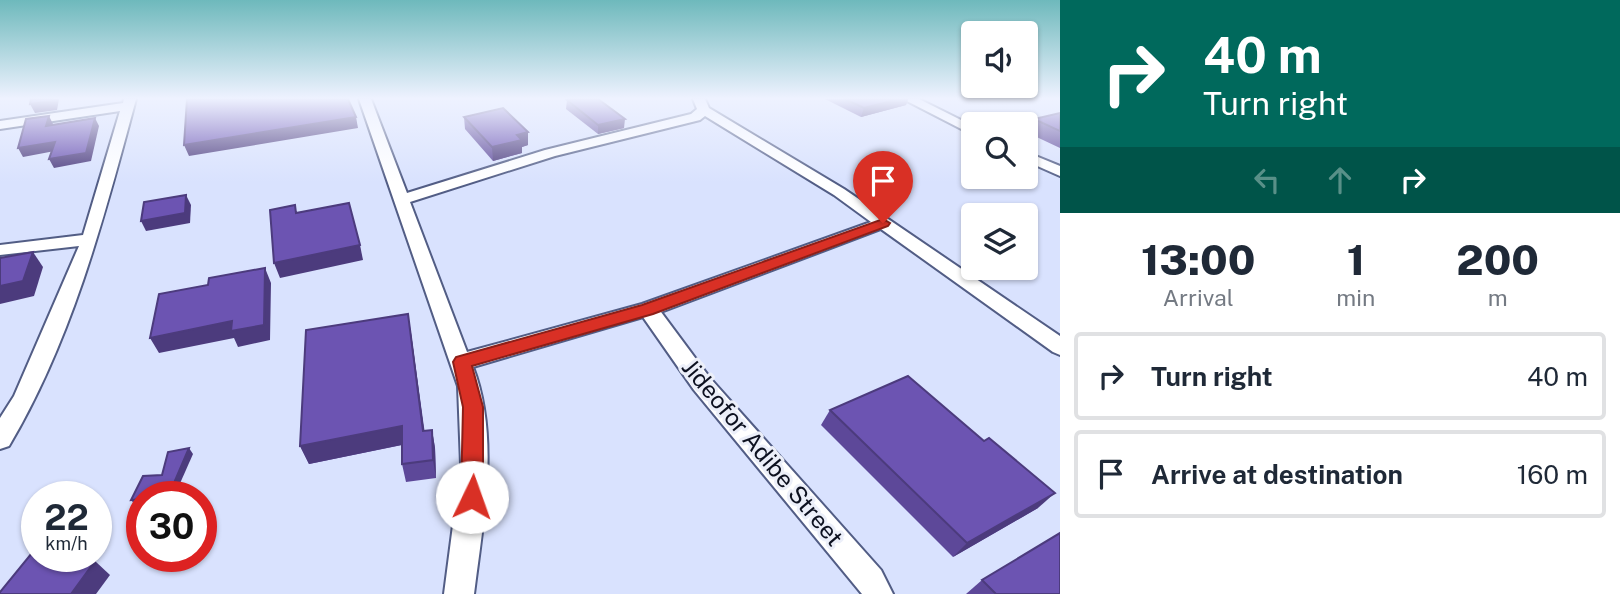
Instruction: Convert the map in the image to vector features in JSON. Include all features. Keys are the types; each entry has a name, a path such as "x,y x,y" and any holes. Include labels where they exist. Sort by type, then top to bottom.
{"street":[{"path":"0,439 24,400 90,239 122,127"},
{"path":"375,127 462,362 473,407 471,512 458,594"},
{"path":"400,200 550,153 656,127"},
{"path":"735,127 839,192 1060,347"},
{"path":"1038,162 1060,172"},
{"path":"462,362 648,310 883,223"},
{"path":"0,250 90,239"},
{"name":"Jideofor Adibe Street","path":"648,310 702,384 871,580 878,594"}],"building":[{"path":"24,127 93,127 86,153 49,159 55,142 18,148"},
{"path":"185,127 296,127 184,145"},
{"path":"473,127 522,127 528,132 517,135 522,140 492,147"},
{"path":"186,195 185,213 141,221 144,202"},
{"path":"349,203 360,245 274,263 270,210 295,205 296,213"},
{"path":"33,252 23,281 0,286 0,258"},
{"path":"265,268 264,325 231,331 232,321 150,338 159,294 208,285 209,278"},
{"path":"408,314 423,431 432,430 433,460 402,464 402,426 300,446 306,330"},
{"path":"908,376 984,441 989,438 1055,493 967,543 830,410"},
{"path":"189,448 175,481 140,481 143,476 162,475 168,452"},
{"path":"1060,533 1060,594 996,594 982,580"},
{"path":"21,566 21,572 87,572 71,594 0,592"}],"route":[{"path":"472,497 473,407 462,362 648,310 883,223"}]}
